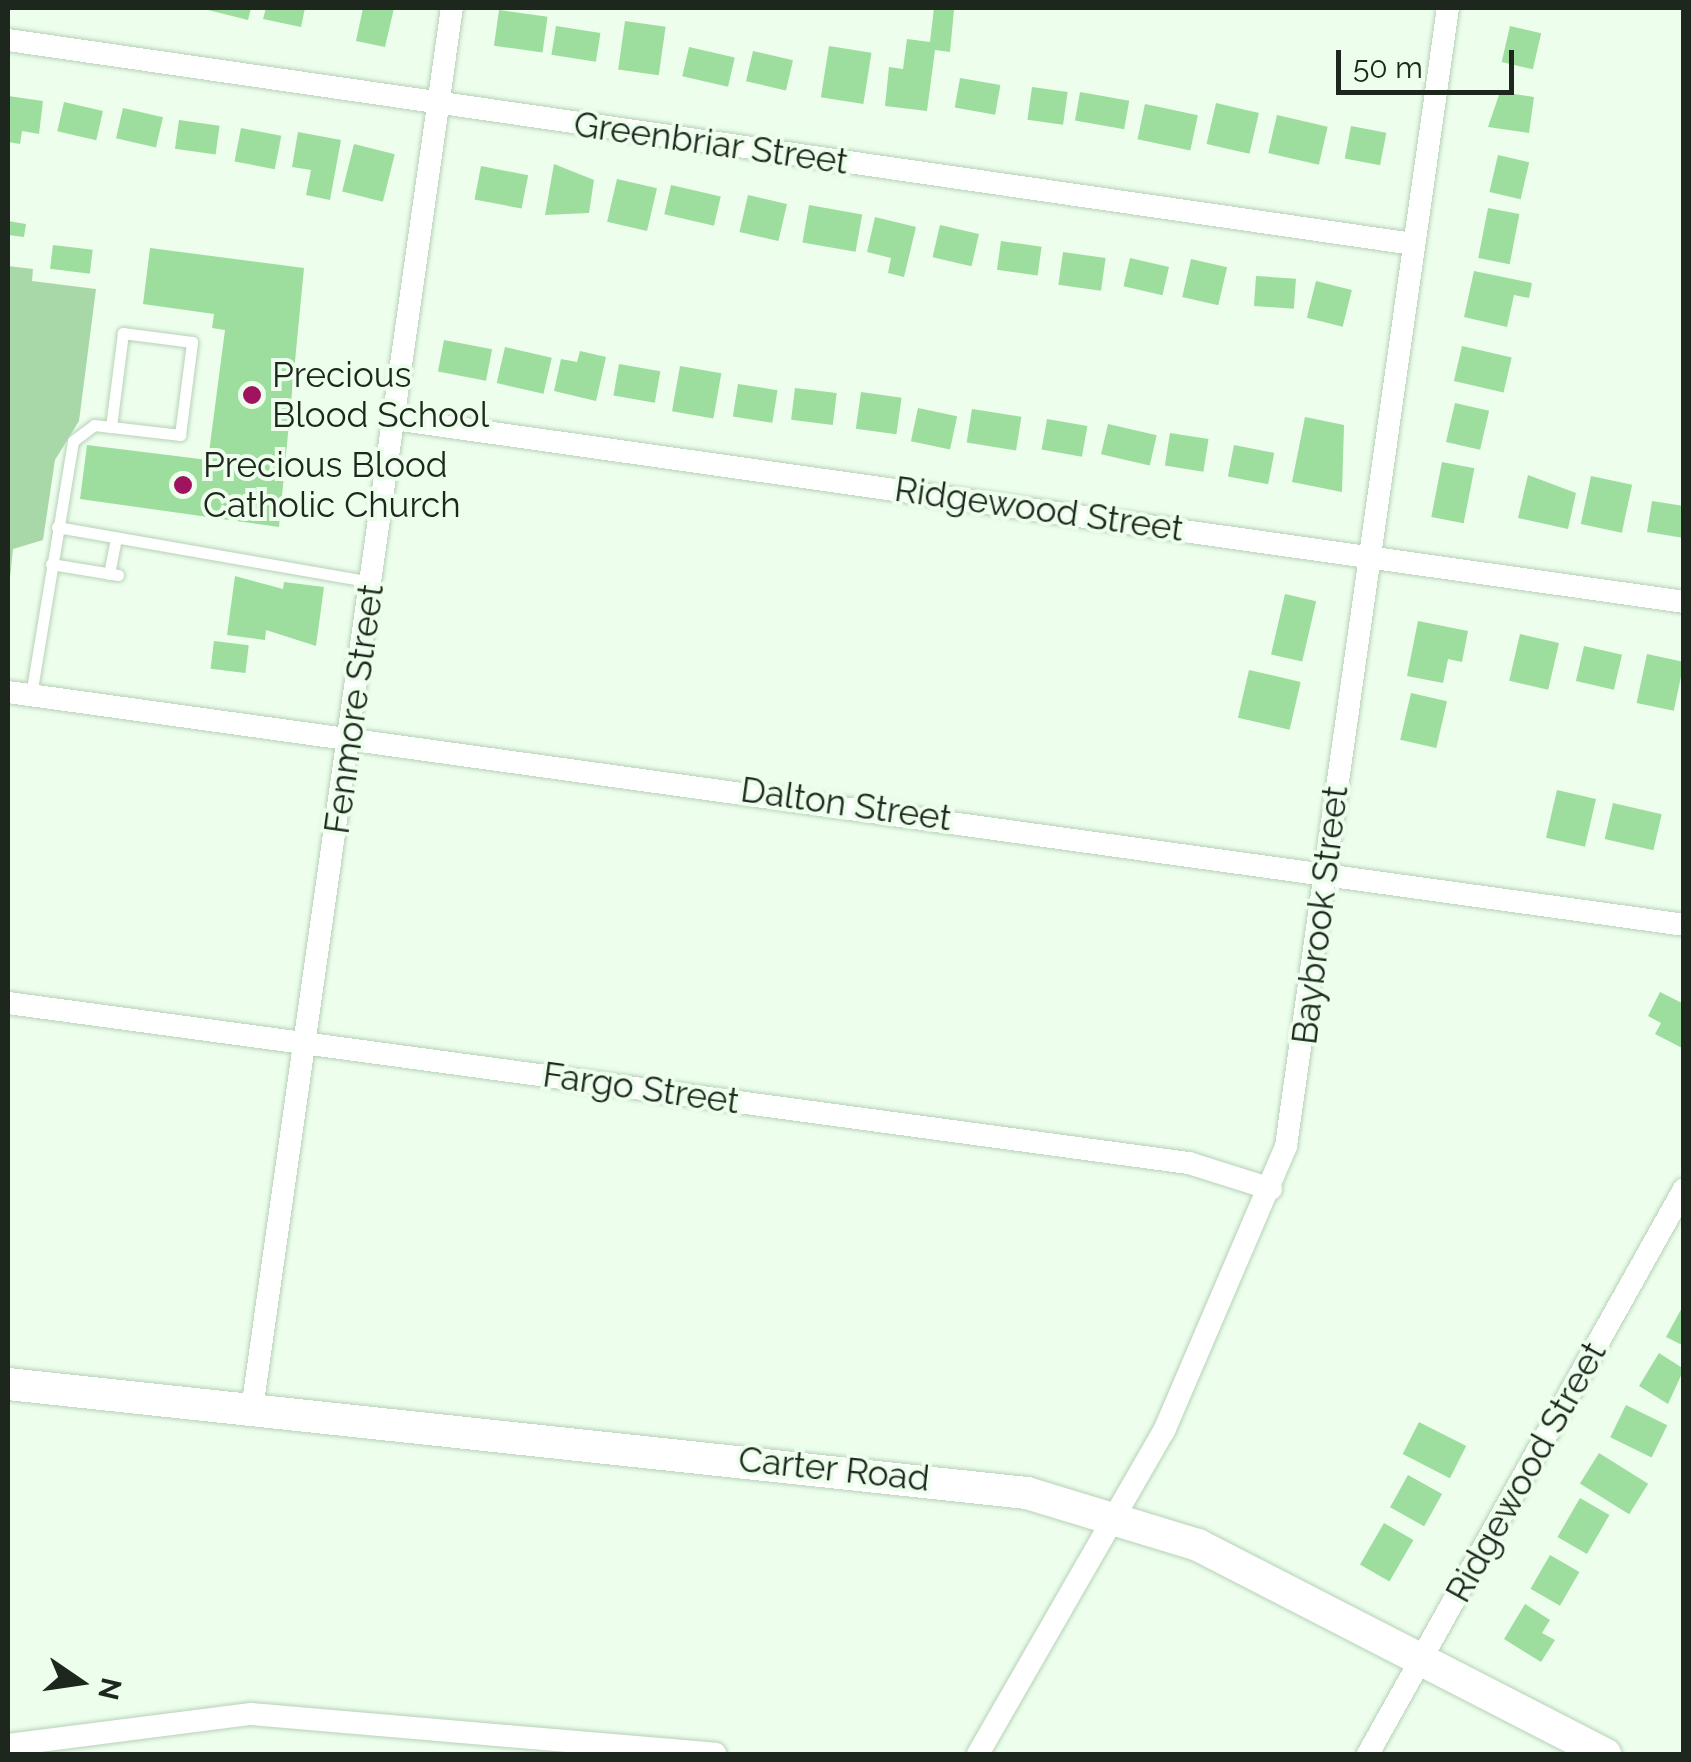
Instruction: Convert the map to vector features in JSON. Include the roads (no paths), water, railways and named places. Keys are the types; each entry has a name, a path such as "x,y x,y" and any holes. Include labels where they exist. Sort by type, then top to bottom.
{"main road":[{"name":"Carter Road","path":"8,1384 846,1467 1116,1516 1238,1563 1605,1754"}],"street":[{"name":"Fenmore Street","path":"252,1409 452,8"},
{"name":"Baybrook Street","path":"978,1754 1164,1431 1270,1188 1299,1088 1323,871 1448,8"},
{"name":"Greenbriar Street","path":"8,40 437,107 1414,244"},
{"name":"Ridgewood Street","path":"394,419 1684,602"},
{"name":"Dalton Street","path":"8,692 1323,871 1684,926"},
{"name":"Fargo Street","path":"8,1003 1189,1163 1270,1188"},
{"name":"Ridgewood Street","path":"1368,1754 1684,1188"},
{"path":"8,1745 52,1750 250,1714 715,1754"}],"lane":[{"path":"32,695 73,441 94,425 180,435 192,342 122,333 111,426"},
{"path":"57,528 371,582"},
{"path":"51,564 114,574 116,538"}],"place":[{"name":"Precious Blood School","path":"252,395"},
{"name":"Precious Blood Catholic Church","path":"183,485"}]}
